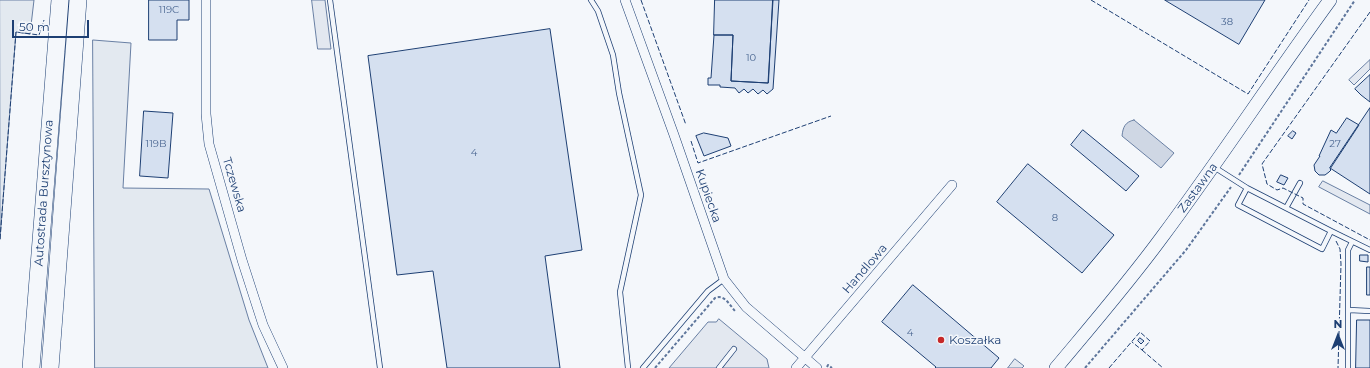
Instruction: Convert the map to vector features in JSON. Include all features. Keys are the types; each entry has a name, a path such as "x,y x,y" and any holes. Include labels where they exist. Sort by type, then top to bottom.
{"highway":[{"name":"Autostrada Bursztynowa","path":"31,368 56,40 61,0"},
{"name":"Autostrada Bursztynowa","path":"50,368 75,41 76,0"}],"main road":[{"name":"Zastawna","path":"1056,368 1162,238 1214,167 1330,0"}],"street":[{"name":"Tczewska","path":"206,0 206,114 209,144 242,260 263,325 283,368"},
{"name":"Kupiecka","path":"624,0 674,135 724,278 743,303 817,368"},
{"name":"Handlowa","path":"796,368 952,185"}],"lane":[{"path":"56,40 61,0"},
{"path":"75,41 76,0"},
{"path":"330,0 380,368"},
{"path":"591,0 598,11 613,55 619,93 641,195 620,292 628,368"},
{"path":"1214,167 1247,188 1331,232 1370,250"},
{"path":"1286,208 1300,182"},
{"path":"1247,188 1238,205 1315,246 1322,249 1331,232"},
{"path":"1348,368 1348,250 1352,242"},
{"path":"643,368 708,291 724,278"},
{"path":"1349,310 1370,311"},
{"path":"719,368 734,349"}],"path":[{"path":"1239,175 1355,0"},
{"path":"1085,368 1186,250 1232,186"},
{"path":"654,368 715,298 722,297 735,311 743,303"},
{"path":"826,368 828,365 832,368"}],"shaded area":[{"path":"0,0 34,0 30,34 16,32 0,239"},
{"path":"312,0 325,0 331,49 318,49"},
{"path":"93,40 131,43 123,188 209,189 249,320 268,368 95,368"},
{"path":"1370,60 1370,69 1354,85 1349,80"},
{"path":"1134,120 1174,153 1161,168 1122,136 1125,125"},
{"path":"1323,181 1370,205 1370,214 1319,187"},
{"path":"719,319 767,359 769,368 669,368 708,322 716,322"},
{"path":"1015,359 1024,366 1022,368 1008,368"}],"building":[{"path":"149,0 189,0 189,20 177,20 177,40 149,40"},
{"path":"715,0 773,0 768,83 731,81 733,35 714,35"},
{"path":"773,0 779,0 773,89 767,94 763,90 758,94 753,89 748,93 744,89 739,93 735,88 720,87 720,85 708,85 708,78 711,78 714,35 733,35 731,81 768,83"},
{"path":"1165,0 1265,0 1239,44"},
{"path":"550,29 582,250 545,256 560,368 447,368 433,271 397,275 368,56"},
{"path":"1370,75 1370,102 1355,89"},
{"path":"1370,108 1370,194 1330,168"},
{"path":"144,111 173,113 168,178 140,176"},
{"path":"1347,118 1359,125 1330,169 1331,170 1325,175 1319,175 1315,171 1314,165 1320,156 1331,130 1336,133"},
{"path":"1083,130 1139,176 1126,191 1071,145"},
{"path":"1293,131 1296,133 1292,139 1288,136"},
{"path":"704,133 728,138 731,146 704,156 696,136"},
{"path":"1028,164 1114,235 1082,273 997,202"},
{"path":"1281,175 1288,178 1284,185 1277,182"},
{"path":"1360,255 1368,255 1368,262 1360,261"},
{"path":"1367,267 1370,267 1370,295 1367,295"},
{"name":"Koszałka","path":"913,285 999,358 991,368 935,368 936,367 882,322"},
{"path":"1357,320 1370,320 1370,368 1356,368"},
{"path":"1140,338 1144,341 1141,344 1138,341"}],"fence":[{"path":"641,0 686,125"},
{"path":"1091,0 1248,94 1309,0"},
{"path":"1370,12 1262,164 1267,184 1277,190 1283,188 1303,198 1303,204 1370,240"},
{"path":"0,239 16,32 39,35 44,20"},
{"path":"691,141 698,163 831,116"},
{"path":"1336,241 1340,249 1341,264 1338,368"},
{"path":"1109,368 1140,332 1150,341 1142,350 1132,342"},
{"path":"1142,350 1163,368"}],"place":[{"name":"Koszałka","path":"941,340"}]}
